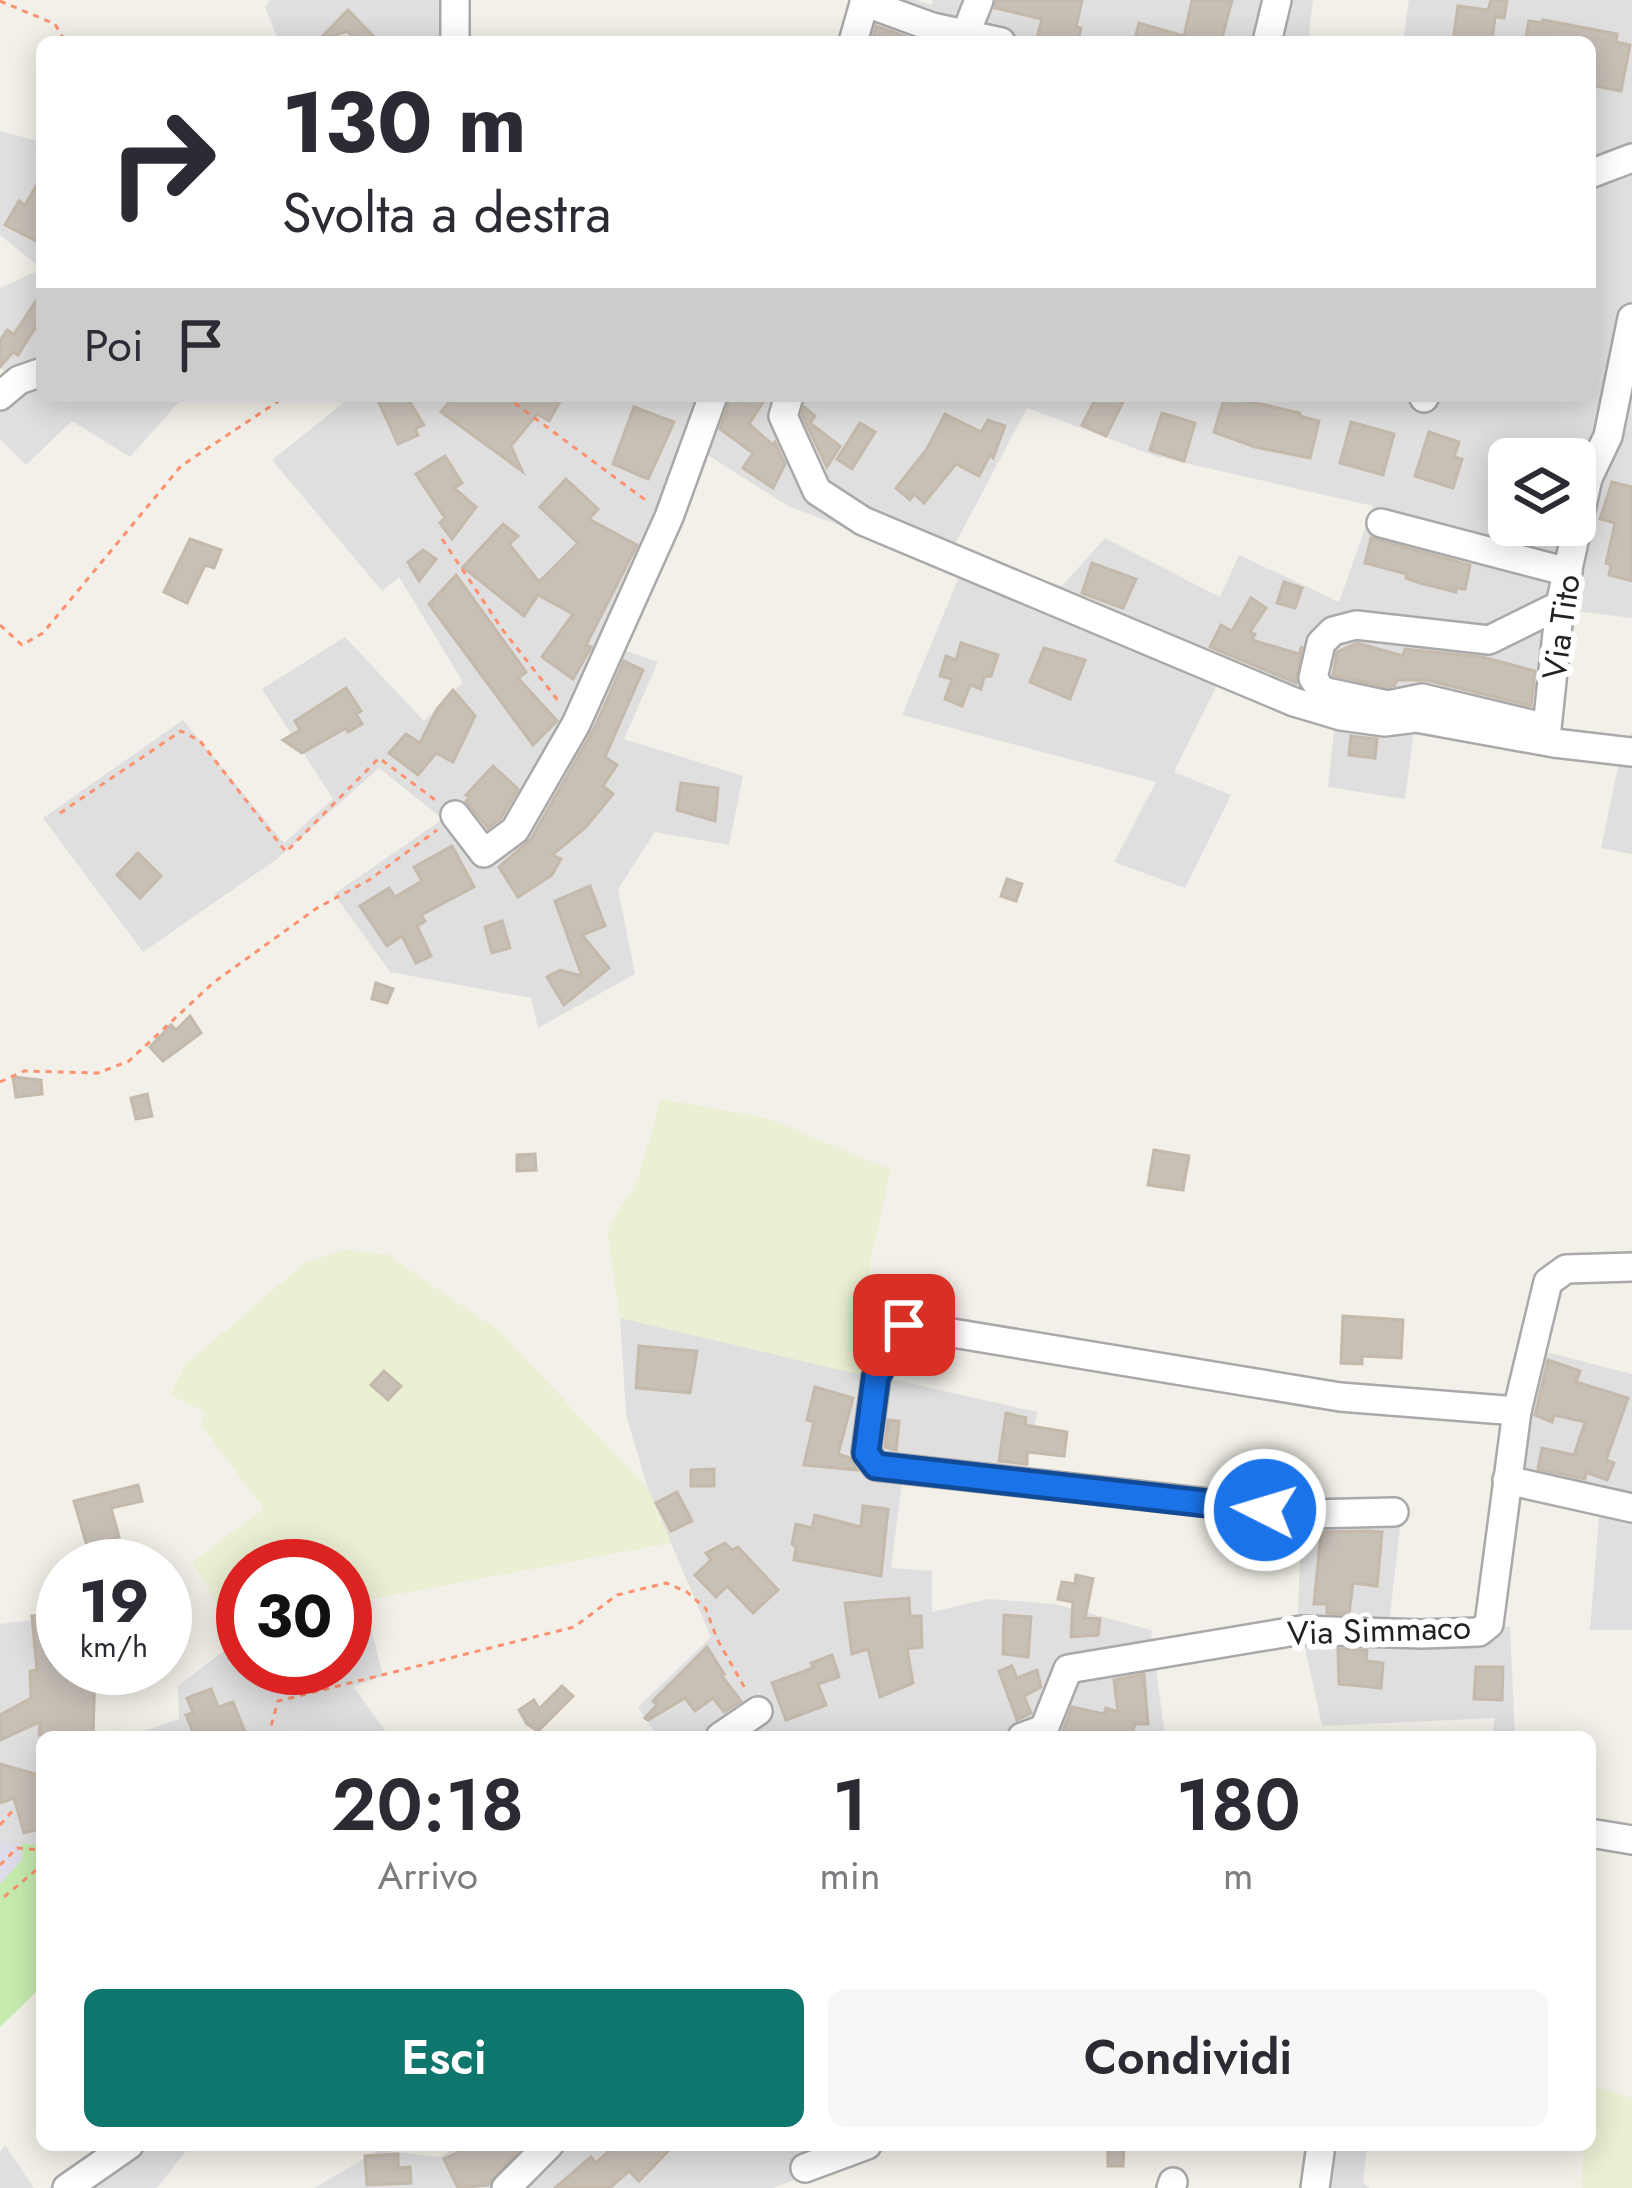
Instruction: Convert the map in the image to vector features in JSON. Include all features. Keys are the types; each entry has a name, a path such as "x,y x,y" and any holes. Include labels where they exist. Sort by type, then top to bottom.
{"street":[{"path":"455,0 455,36"},
{"path":"966,33 980,0"},
{"path":"1268,36 1277,0"},
{"path":"855,36 865,1 932,27 978,36"},
{"path":"1596,172 1632,158"},
{"name":"Via Tito","path":"1561,605 1489,640 1356,625 1333,631 1321,643 1312,678 1322,691 1344,696 1388,705 1422,698 1546,728 1561,605 1588,478 1620,444 1632,319"},
{"path":"0,396 19,380 36,374"},
{"path":"455,815 484,853 515,830 576,724 669,517 711,402"},
{"path":"787,402 783,416 817,491 863,521 1054,604 1294,702 1341,716 1385,722 1415,718 1632,752"},
{"path":"1381,523 1568,572"},
{"name":"Via Simmaco","path":"1038,1731 1044,1729 1068,1670 1300,1630 1479,1632 1489,1624 1517,1412 1549,1282 1566,1269 1632,1267"},
{"path":"1394,1512 1309,1514 876,1466 866,1453 876,1377 904,1325 1340,1397 1517,1412"},
{"path":"1507,1480 1632,1508"},
{"path":"729,1731 758,1711"},
{"path":"1596,1834 1632,1840"},
{"path":"67,2188 120,2151"},
{"path":"506,2188 542,2151"},
{"path":"805,2168 850,2151"},
{"path":"1315,2188 1320,2151"}],"path":[{"path":"0,1 55,24 62,36"},
{"path":"0,625 22,646 43,633 181,466 277,402"},
{"path":"514,402 669,517"},
{"path":"442,539 502,628 576,724"},
{"path":"0,1082 24,1071 98,1073 129,1061 214,982 317,908 369,880 455,815 379,758 286,852 200,741 181,730 60,813"},
{"path":"270,1731 278,1701 574,1627 616,1595 666,1583 687,1592 706,1609 716,1639 758,1711"},
{"path":"0,1825 16,1807"},
{"path":"0,1865 16,1848 36,1850"},
{"path":"4,1898 36,1870"}],"shaded area":[{"path":"270,0 455,0 455,36 277,36 265,7"},
{"path":"858,0 916,0 932,5 933,0 1313,0 1309,36 848,36"},
{"path":"1409,0 1632,0 1632,618 1575,611 1557,739 1416,714 1405,799 1328,787 1335,721 1220,679 1174,772 1231,795 1185,888 1114,862 1156,782 902,715 968,555 1062,586 1105,538 1220,597 1239,555 1339,602 1373,506 1155,456 1027,408 944,565 788,506 706,454 624,650 658,662 624,739 743,776 729,845 655,832 618,889 635,974 538,1028 531,998 390,972 334,894 443,819 379,768 277,859 143,952 43,818 183,720 284,843 333,799 262,689 345,637 424,721 463,682 399,577 382,591 272,460 344,402 1596,402 1596,36 1404,36"},
{"path":"0,131 36,140 36,264 0,235"},
{"path":"36,272 36,402 179,402 130,457 72,421 26,465 0,439 0,392 13,381 0,367 0,288"},
{"path":"1632,733 1632,854 1601,848 1623,743"},
{"path":"620,1318 1037,1412 1026,1474 903,1475 891,1568 932,1571 932,1612 988,1599 1055,1604 1151,1630 1164,1731 654,1731 638,1707 711,1637 648,1489 626,1415"},
{"path":"1526,1347 1632,1374 1632,1630 1590,1630 1599,1516 1496,1486"},
{"path":"1302,1500 1402,1510 1389,1624 1510,1627 1515,1731 1493,1731 1495,1718 1322,1726 1298,1615"},
{"path":"36,1619 36,1695 93,1695 92,1731 36,1731 36,1854 0,1892 0,1624"},
{"path":"372,1632 383,1676 372,1680"},
{"path":"216,1657 216,1695 360,1695 386,1731 145,1731 179,1719 178,1695 192,1695 192,1675"},
{"path":"0,1843 21,1844 22,1859 0,1884"},
{"path":"5,2145 34,2188 0,2188 0,2152"},
{"path":"96,2151 186,2151 157,2188 48,2188"},
{"path":"377,2151 439,2157 450,2151 866,2151 773,2188 314,2188"},
{"path":"1318,2151 1366,2151 1363,2183 1370,2188 1315,2188"}],"green space":[{"path":"661,1099 767,1118 891,1170 870,1261 865,1376 620,1318 607,1231 638,1179"},
{"path":"344,1250 386,1254 498,1330 648,1489 671,1543 372,1599 372,1539 223,1539 264,1509 201,1425 206,1412 170,1395 185,1365 305,1263"},
{"path":"216,1544 216,1601 192,1562"},
{"path":"21,1844 36,1844 36,1992 0,2027 0,1884 22,1860"},
{"path":"1596,2087 1632,2098 1632,2188 1582,2188 1584,2151 1596,2151"}],"building":[{"path":"997,0 1082,0 1076,27 1081,28 1079,36 1038,36 1042,19 995,8"},
{"path":"1192,0 1232,0 1223,36 1184,36"},
{"path":"1491,0 1507,0 1504,18 1495,17 1493,36 1454,36 1458,6 1488,10"},
{"path":"348,10 373,36 352,36 347,31 323,36"},
{"path":"1529,21 1617,34 1616,42 1630,45 1621,91 1596,86 1596,36 1526,36"},
{"path":"1139,23 1184,36 1136,36"},
{"path":"876,26 903,36 874,36"},
{"path":"36,186 36,241 5,225 19,201 25,205"},
{"path":"36,301 36,326 18,355 13,352 0,367 0,341 7,330 14,334"},
{"path":"379,402 410,402 424,425 415,429 418,435 398,444"},
{"path":"449,402 560,402 549,421 537,414 511,446 522,471 441,412"},
{"path":"729,402 763,402 749,424 773,445 775,442 785,464 773,488 743,468 753,453 720,429"},
{"path":"1094,402 1123,402 1106,436 1082,425"},
{"path":"1223,402 1251,402 1319,421 1310,458 1255,447 1214,432"},
{"path":"634,407 674,422 648,479 613,464"},
{"path":"804,407 815,416 810,423 840,446 827,467 802,415"},
{"path":"1162,413 1195,423 1184,461 1150,450"},
{"path":"945,414 981,432 988,420 1005,426 993,458 990,455 979,476 956,464 924,503 914,494 910,500 896,488 927,449"},
{"path":"1351,422 1394,434 1383,475 1340,463"},
{"path":"860,423 875,432 852,469 837,459"},
{"path":"1429,432 1459,442 1454,457 1462,459 1453,488 1415,476"},
{"path":"445,456 462,483 454,488 476,507 452,539 440,523 445,518 416,474"},
{"path":"566,479 598,509 589,519 637,545 573,679 542,657 573,614 538,595 524,616 463,567 503,524 518,536 509,544 539,582 578,543 540,507"},
{"path":"1612,482 1632,487 1632,581 1609,575 1611,565 1606,563 1615,523 1600,519"},
{"path":"1371,538 1470,565 1465,589 1456,588 1456,592 1420,583 1406,578 1407,574 1365,563"},
{"path":"190,539 221,550 214,568 205,565 187,603 164,592"},
{"path":"423,550 436,559 419,581 408,562"},
{"path":"1092,563 1136,579 1123,608 1082,593"},
{"path":"456,575 526,672 518,678 557,721 533,745 429,604"},
{"path":"1284,582 1302,588 1295,608 1277,603"},
{"path":"1251,598 1266,608 1250,632 1255,634 1252,640 1299,654 1302,646 1296,683 1210,647 1221,625 1232,631"},
{"path":"961,643 998,655 991,676 984,677 981,689 970,685 962,706 945,699 952,679 940,676 946,656 956,660"},
{"path":"1357,643 1403,656 1405,649 1482,657 1535,671 1531,706 1426,680 1397,680 1388,687 1333,675 1337,652"},
{"path":"1044,648 1085,660 1070,699 1030,682"},
{"path":"624,661 643,670 605,757 617,765 603,786 613,794 586,827 552,855 561,859 552,875 518,897 499,867 531,839 596,725"},
{"path":"346,688 361,711 356,714 362,724 302,753 283,740 300,730 295,721"},
{"path":"453,690 475,716 453,762 436,753 418,775 389,753 406,734 420,743"},
{"path":"1351,736 1377,739 1375,758 1349,755"},
{"path":"493,766 518,789 501,818 488,828 466,795"},
{"path":"681,783 718,788 715,821 677,810"},
{"path":"452,846 474,887 421,915 425,921 417,926 431,956 416,963 402,936 387,946 360,906 389,888 395,897 422,881 414,867"},
{"path":"138,853 161,876 140,898 117,875"},
{"path":"1007,879 1022,884 1016,901 1001,896"},
{"path":"590,886 605,926 582,935 609,968 564,1005 547,977 560,970 582,976 555,901"},
{"path":"502,921 510,948 492,953 485,927"},
{"path":"376,983 393,989 387,1003 372,999"},
{"path":"190,1016 201,1033 163,1061 150,1047 171,1025 176,1030"},
{"path":"13,1077 41,1080 42,1094 16,1097"},
{"path":"147,1094 152,1116 136,1119 131,1098"},
{"path":"1154,1150 1189,1156 1183,1190 1148,1185"},
{"path":"535,1154 536,1170 517,1171 517,1155"},
{"path":"1343,1316 1403,1320 1401,1358 1362,1356 1362,1364 1341,1363"},
{"path":"639,1346 697,1351 690,1393 636,1388"},
{"path":"1548,1360 1580,1371 1576,1382 1628,1398 1606,1460 1614,1463 1607,1480 1586,1472 1585,1479 1538,1469 1542,1448 1574,1455 1585,1422 1554,1415 1552,1422 1535,1415"},
{"path":"384,1371 401,1386 388,1400 371,1385"},
{"path":"815,1387 853,1398 838,1454 850,1458 857,1470 804,1465 814,1422 807,1420"},
{"path":"1006,1413 1026,1418 1025,1425 1067,1432 1064,1456 1027,1452 1027,1464 999,1461"},
{"path":"888,1420 899,1421 896,1450 885,1447"},
{"path":"714,1469 714,1486 691,1486 691,1470"},
{"path":"138,1485 142,1501 111,1508 119,1537 85,1539 74,1501"},
{"path":"677,1492 692,1521 671,1531 656,1503"},
{"path":"863,1506 888,1509 881,1576 794,1560 796,1524 812,1528 815,1515 861,1527"},
{"path":"1321,1532 1382,1532 1377,1586 1353,1583 1349,1614 1327,1613 1327,1604 1314,1604"},
{"path":"725,1543 732,1550 738,1547 778,1590 753,1613 727,1586 716,1597 695,1575 711,1560 706,1553"},
{"path":"1076,1575 1093,1579 1085,1618 1100,1619 1098,1635 1071,1637 1073,1602 1058,1599 1062,1582 1075,1584"},
{"path":"909,1598 910,1616 921,1616 922,1647 907,1649 913,1683 880,1697 868,1649 852,1654 845,1603"},
{"path":"1004,1615 1031,1617 1028,1657 1003,1654"},
{"path":"707,1647 741,1701 724,1712 713,1698 695,1711 685,1698 645,1718 657,1705 653,1701"},
{"path":"1338,1649 1367,1650 1366,1661 1383,1663 1381,1688 1339,1684"},
{"path":"832,1655 839,1677 818,1684 826,1705 786,1720 772,1683 813,1668 811,1663"},
{"path":"1012,1666 1017,1678 1037,1670 1041,1687 1024,1696 1031,1713 1017,1720 999,1671"},
{"path":"1476,1667 1503,1667 1502,1700 1474,1699"},
{"path":"36,1670 36,1695 94,1695 93,1731 39,1731 40,1722 0,1740 0,1715 31,1698 30,1671"},
{"path":"1144,1674 1148,1724 1135,1724 1133,1731 1063,1731 1072,1707 1118,1712 1114,1680"},
{"path":"562,1686 573,1696 538,1731 527,1724 519,1710 534,1700 539,1709"},
{"path":"211,1689 218,1707 233,1702 245,1731 193,1731 186,1715 193,1713 187,1698"},
{"path":"0,1764 36,1774 36,1830 24,1833 14,1798 0,1803"},
{"path":"461,2151 519,2151 488,2185 458,2188 444,2159"},
{"path":"609,2151 668,2151 639,2181 629,2171 610,2188 555,2188 591,2157 596,2163"},
{"path":"1108,2151 1124,2151 1123,2166 1108,2166"},
{"path":"398,2154 398,2168 410,2167 411,2183 367,2185 365,2156"}],"route":[{"path":"904,1325 876,1377 866,1453 876,1466 1265,1510"}]}
